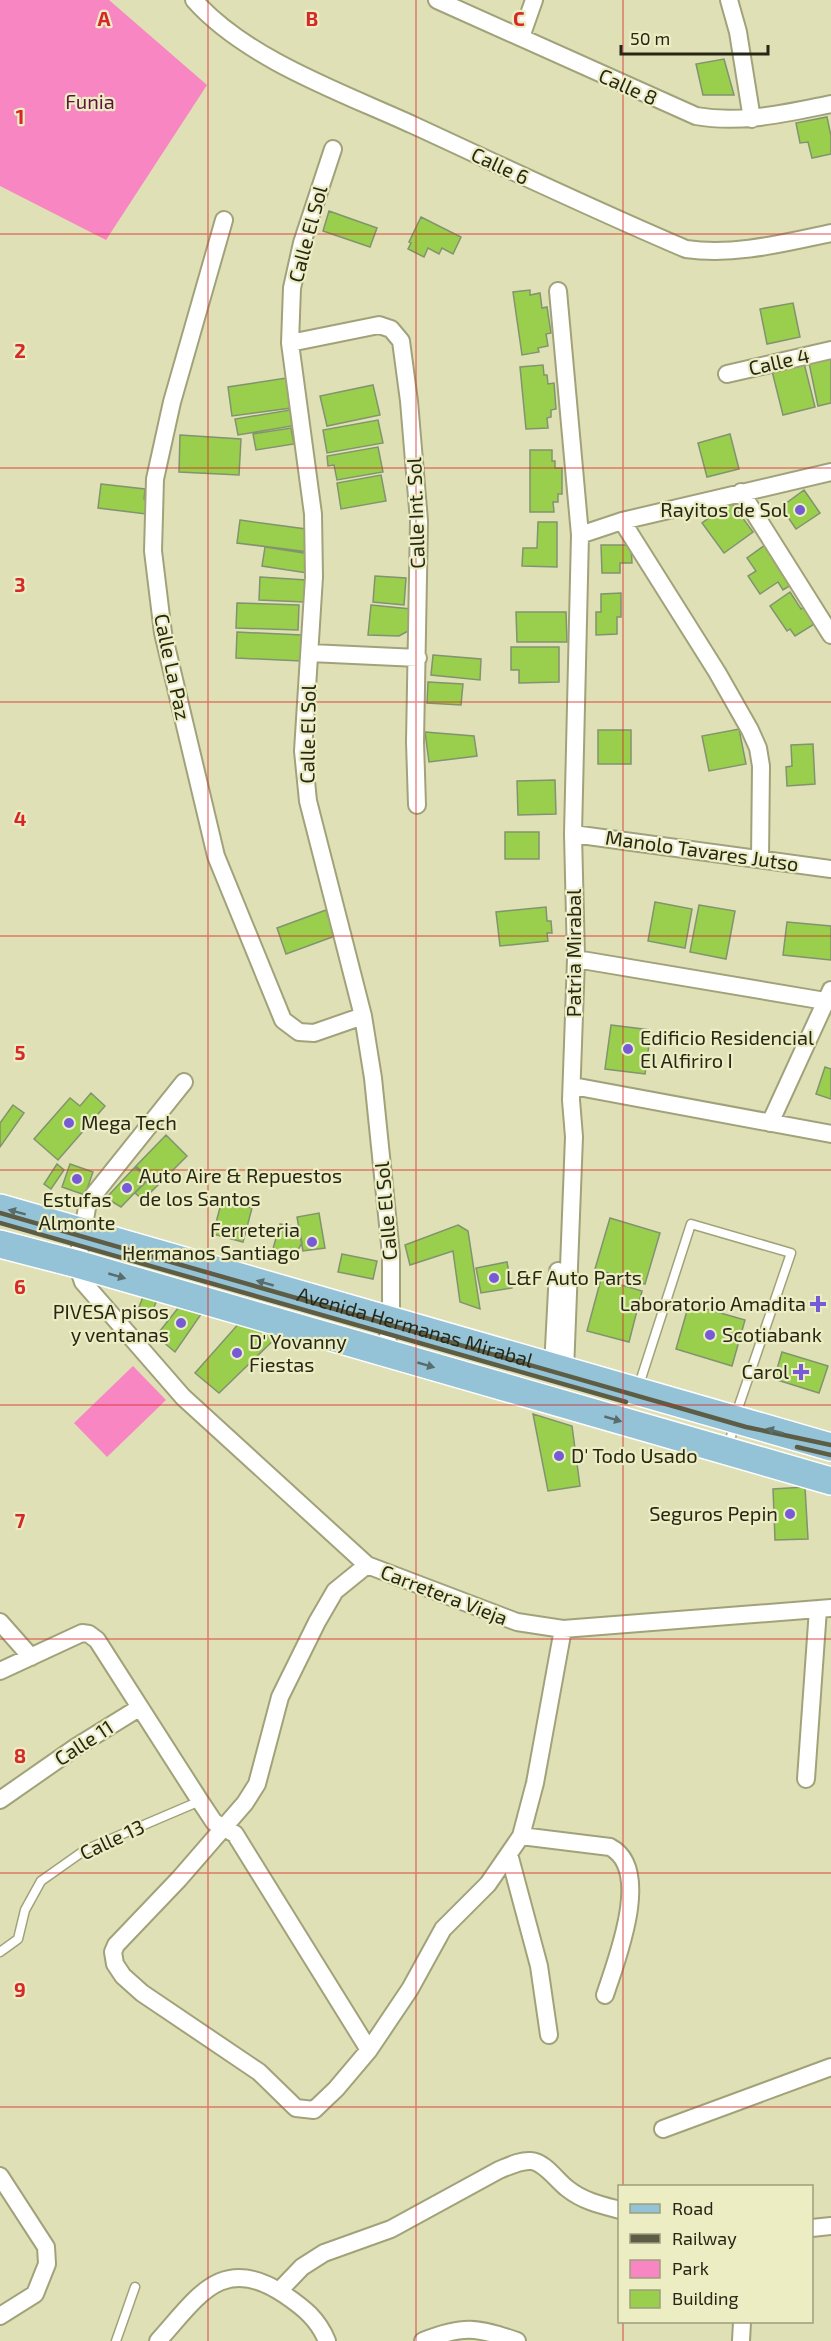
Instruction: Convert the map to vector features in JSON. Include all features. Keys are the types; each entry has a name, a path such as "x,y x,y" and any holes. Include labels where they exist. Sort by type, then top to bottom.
{"main road":[{"name":"Avenida Hermanas Mirabal","path":"0,1208 831,1447"},
{"name":"Avenida Hermanas Mirabal","path":"0,1244 77,1264 831,1481"}],"street":[{"name":"Calle 6","path":"194,0 227,32 290,69 686,249 709,252 728,251 831,233"},
{"name":"Calle 8","path":"437,0 696,116 718,120 752,119 831,104"},
{"path":"521,37 534,0"},
{"path":"729,0 738,32 752,119"},
{"name":"Calle El Sol","path":"333,149 302,243 292,288 290,343 313,514 314,577 303,751 308,801 363,1016 373,1078 391,1254 391,1320 385,1353"},
{"name":"Calle La Paz","path":"224,220 172,402 155,479 153,551 163,633 216,856 284,1020 299,1032 314,1033 363,1016"},
{"name":"Patria Mirabal","path":"558,291 580,535 573,834 576,959 572,1093 574,1137 559,1369"},
{"name":"Calle Int. Sol","path":"290,343 379,325 391,329 401,341 409,401 419,521 415,742 417,805"},
{"name":"Calle 4","path":"727,374 831,350"},
{"path":"580,535 622,521 831,472"},
{"path":"741,492 831,636"},
{"path":"622,521 717,672 758,748 761,766 760,860"},
{"path":"310,653 418,658"},
{"name":"Manolo Tavares Jutso","path":"573,834 831,869"},
{"path":"576,959 828,995 770,1123"},
{"path":"77,1264 88,1202 184,1082"},
{"path":"572,1093 831,1134"},
{"name":"Carretera Vieja","path":"77,1264 83,1282 183,1397 366,1565 517,1622 563,1629 824,1608"},
{"path":"366,1565 335,1591 316,1622 280,1697 256,1784 245,1803 179,1879 116,1944 113,1952 115,1964 123,1976 142,1993 259,2072 296,2108 314,2110 336,2089 369,2050 410,1989 444,1929 488,1884 521,1836 535,1783 563,1629"},
{"path":"806,1779 824,1608"},
{"path":"0,1622 31,1657"},
{"path":"0,1671 82,1633 89,1634 97,1640 214,1822 236,1834 369,2050"},
{"name":"Calle 11","path":"0,1800 76,1747 139,1708"},
{"path":"521,1836 610,1847 620,1852 628,1873 630,1888 628,1918 605,1995"},
{"path":"509,1854 539,1966 549,2035"},
{"path":"663,2129 831,2067"},
{"path":"279,2291 302,2267 324,2253 390,2229 517,2163 532,2161 543,2165 571,2191 586,2200 618,2209"},
{"path":"0,2176 46,2247 47,2264 42,2282 34,2294 0,2316"},
{"path":"813,2228 831,2226"},
{"path":"158,2341 202,2293 226,2279 239,2277 253,2278 279,2291 307,2310 322,2328 327,2341"},
{"path":"741,2341 742,2323"},
{"path":"423,2341 443,2333 468,2328 517,2341"}],"lane":[{"path":"637,1390 691,1224 791,1253 734,1420 729,1452"},
{"name":"Calle 13","path":"0,1952 18,1939 25,1910 41,1881 85,1850 200,1801"},
{"path":"116,2341 135,2287"}],"green space":[{"name":"Funia","path":"0,0 109,0 207,85 106,240 0,186"},
{"path":"133,1366 166,1400 107,1457 74,1423"}],"building":[{"path":"724,59 734,95 703,95 696,64"},
{"path":"827,117 831,136 831,154 812,158 808,142 800,143 796,123"},
{"path":"329,211 377,228 370,247 323,231"},
{"path":"421,217 461,237 453,254 442,248 439,254 428,248 424,257 408,249"},
{"path":"530,290 530,295 540,293 542,308 547,307 551,333 546,334 548,346 538,348 539,352 522,355 513,292"},
{"path":"793,303 800,337 767,344 760,309"},
{"path":"831,358 831,403 818,406 809,363"},
{"path":"804,363 815,407 783,415 772,371"},
{"path":"543,365 548,384 554,383 556,409 551,410 551,417 547,418 548,428 526,429 520,367"},
{"path":"286,378 291,408 232,416 228,387"},
{"path":"373,385 380,415 327,426 320,396"},
{"path":"290,410 292,426 238,435 235,419"},
{"path":"378,420 383,443 327,453 323,430"},
{"path":"291,428 294,444 256,450 253,434"},
{"path":"730,434 739,469 707,477 698,443"},
{"path":"180,435 241,439 239,475 179,472"},
{"path":"378,447 383,472 337,480 334,465 328,466 327,456"},
{"path":"530,450 552,450 552,461 555,461 555,468 562,468 562,494 558,494 558,502 553,502 554,512 530,512"},
{"path":"381,475 386,501 341,509 337,483"},
{"path":"101,484 145,489 146,514 98,508"},
{"name":"Rayitos de Sol","path":"804,490 820,513 796,529 781,507"},
{"path":"731,502 753,532 724,553 702,523"},
{"path":"240,520 306,529 309,552 237,543"},
{"path":"538,522 557,522 557,567 522,566 523,548 537,548"},
{"path":"601,545 631,545 632,563 620,563 620,573 602,573"},
{"path":"765,545 791,585 783,590 778,582 760,594 748,576 756,571 747,558"},
{"path":"265,547 310,554 307,573 262,566"},
{"path":"375,576 406,578 404,605 373,602"},
{"path":"260,577 306,580 305,602 259,600"},
{"path":"790,592 801,609 806,606 816,623 795,636 790,629 787,631 770,606"},
{"path":"621,593 621,617 617,617 617,634 596,635 596,612 601,612 601,594"},
{"path":"237,603 299,605 298,630 236,628"},
{"path":"371,605 411,609 410,630 399,636 368,635"},
{"path":"516,612 566,612 567,642 517,642"},
{"path":"237,632 302,635 301,661 236,658"},
{"path":"511,647 559,647 559,682 519,683 519,670 511,670"},
{"path":"433,655 481,659 480,680 431,675"},
{"path":"428,682 463,684 461,705 427,703"},
{"path":"739,729 746,764 709,771 702,736"},
{"path":"598,730 631,730 631,764 598,764"},
{"path":"425,732 474,736 477,756 429,762"},
{"path":"813,744 815,784 787,786 786,767 792,766 791,745"},
{"path":"555,780 556,814 518,815 517,781"},
{"path":"505,832 539,832 539,859 505,859"},
{"path":"655,902 692,909 685,948 648,941"},
{"path":"699,905 735,911 726,959 690,952"},
{"path":"546,907 547,921 551,921 552,933 547,933 548,941 500,946 496,912"},
{"path":"326,910 335,936 286,954 277,928"},
{"path":"787,922 831,926 831,960 783,955"},
{"name":"Edificio Residencial El Alfiriro I","path":"611,1025 651,1030 645,1074 605,1069"},
{"path":"825,1067 831,1069 831,1099 816,1094"},
{"name":"Mega Tech","path":"91,1093 105,1106 58,1160 34,1139 70,1098 80,1106"},
{"path":"13,1105 24,1113 0,1147 0,1123"},
{"path":"166,1135 187,1156 143,1200 135,1193 149,1179 136,1166"},
{"path":"57,1164 64,1170 51,1189 44,1184"},
{"name":"Estufas Almonte","path":"70,1164 93,1172 85,1195 62,1187"},
{"name":"Auto Aire & Repuestos de los Santos","path":"135,1167 148,1179 121,1207 106,1198"},
{"path":"222,1200 252,1208 243,1242 213,1234"},
{"path":"319,1213 325,1248 303,1251 297,1217"},
{"path":"610,1218 660,1233 645,1284 595,1269"},
{"path":"280,1224 299,1227 302,1243 293,1258 272,1252"},
{"path":"458,1225 468,1231 480,1309 460,1302 453,1251 410,1265 405,1245"},
{"path":"342,1254 377,1261 373,1279 338,1272"},
{"name":"L&F Auto Parts","path":"507,1262 512,1288 481,1293 476,1268"},
{"path":"601,1279 642,1291 629,1342 587,1331"},
{"path":"144,1294 157,1300 152,1312 139,1307"},
{"name":"PIVESA pisos y ventanas","path":"182,1303 204,1310 175,1352 156,1336"},
{"name":"Scotiabank","path":"689,1304 745,1320 732,1366 676,1349"},
{"name":"D' Yovanny Fiestas","path":"241,1321 282,1332 219,1393 195,1373"},
{"name":"Carol","path":"782,1352 828,1366 819,1393 774,1379"},
{"name":"D' Todo Usado","path":"533,1414 572,1426 580,1486 548,1491"},
{"name":"Seguros Pepin","path":"805,1487 808,1539 775,1540 773,1489"}],"railway":[{"path":"0,1213 746,1427 831,1445"},
{"path":"0,1223 626,1402"},
{"path":"797,1447 831,1455"}],"place":[{"name":"Rayitos de Sol","path":"800,510"},
{"name":"Edificio Residencial El Alfiriro I","path":"628,1049"},
{"name":"Mega Tech","path":"69,1123"},
{"name":"Estufas Almonte","path":"77,1179"},
{"name":"Auto Aire & Repuestos de los Santos","path":"127,1188"},
{"name":"Ferreteria Hermanos Santiago","path":"312,1242"},
{"name":"L&F Auto Parts","path":"494,1278"},
{"name":"Laboratorio Amadita","path":"818,1304"},
{"name":"PIVESA pisos y ventanas","path":"181,1323"},
{"name":"Scotiabank","path":"710,1335"},
{"name":"D' Yovanny Fiestas","path":"237,1353"},
{"name":"Carol","path":"801,1372"},
{"name":"D' Todo Usado","path":"559,1456"},
{"name":"Seguros Pepin","path":"790,1514"}]}
